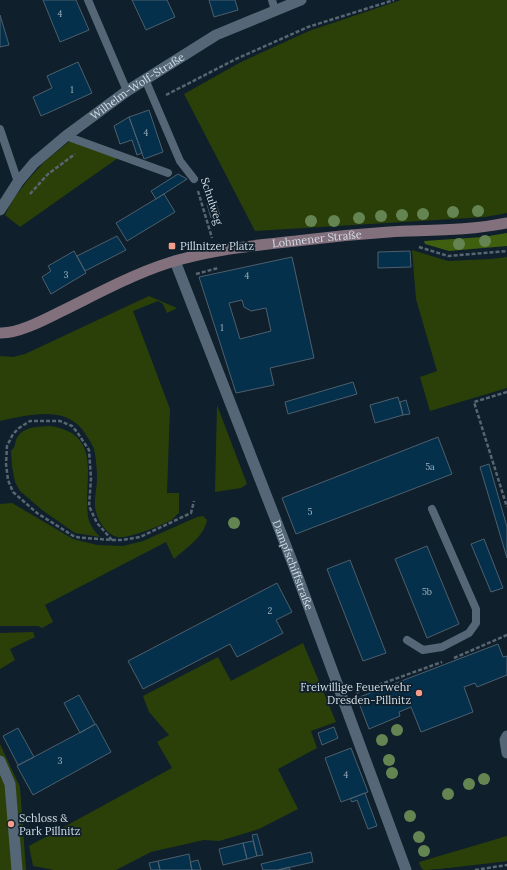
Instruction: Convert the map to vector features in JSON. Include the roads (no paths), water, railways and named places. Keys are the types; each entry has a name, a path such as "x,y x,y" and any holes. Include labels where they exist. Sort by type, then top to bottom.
{"main road":[{"name":"Lohmener Straße","path":"0,333 5,333 32,325 138,275 175,261 216,251 327,237 488,227 507,223"}],"street":[{"name":"Wilhelm-Wolf-Straße","path":"0,210 18,182 34,163 66,136 126,91 216,35 273,5 301,0"},
{"name":"Dampfschiffstraße","path":"175,261 293,564 406,870"},
{"path":"507,736 505,740 507,753"},
{"path":"0,761 10,784 17,870"}],"lane":[{"path":"88,0 126,91"},
{"name":"Schulweg","path":"145,79 180,161 194,179"},
{"path":"0,129 18,182"},
{"path":"66,136 168,172"},
{"path":"407,640 423,650 442,647 469,633 476,623 476,609 432,508"}],"place":[{"name":"Pillnitzer Platz","path":"172,246"},
{"name":"Freiwillige Feuerwehr Dresden-Pillnitz","path":"419,693"},
{"name":"Schloss & Park Pillnitz","path":"11,824"}]}
